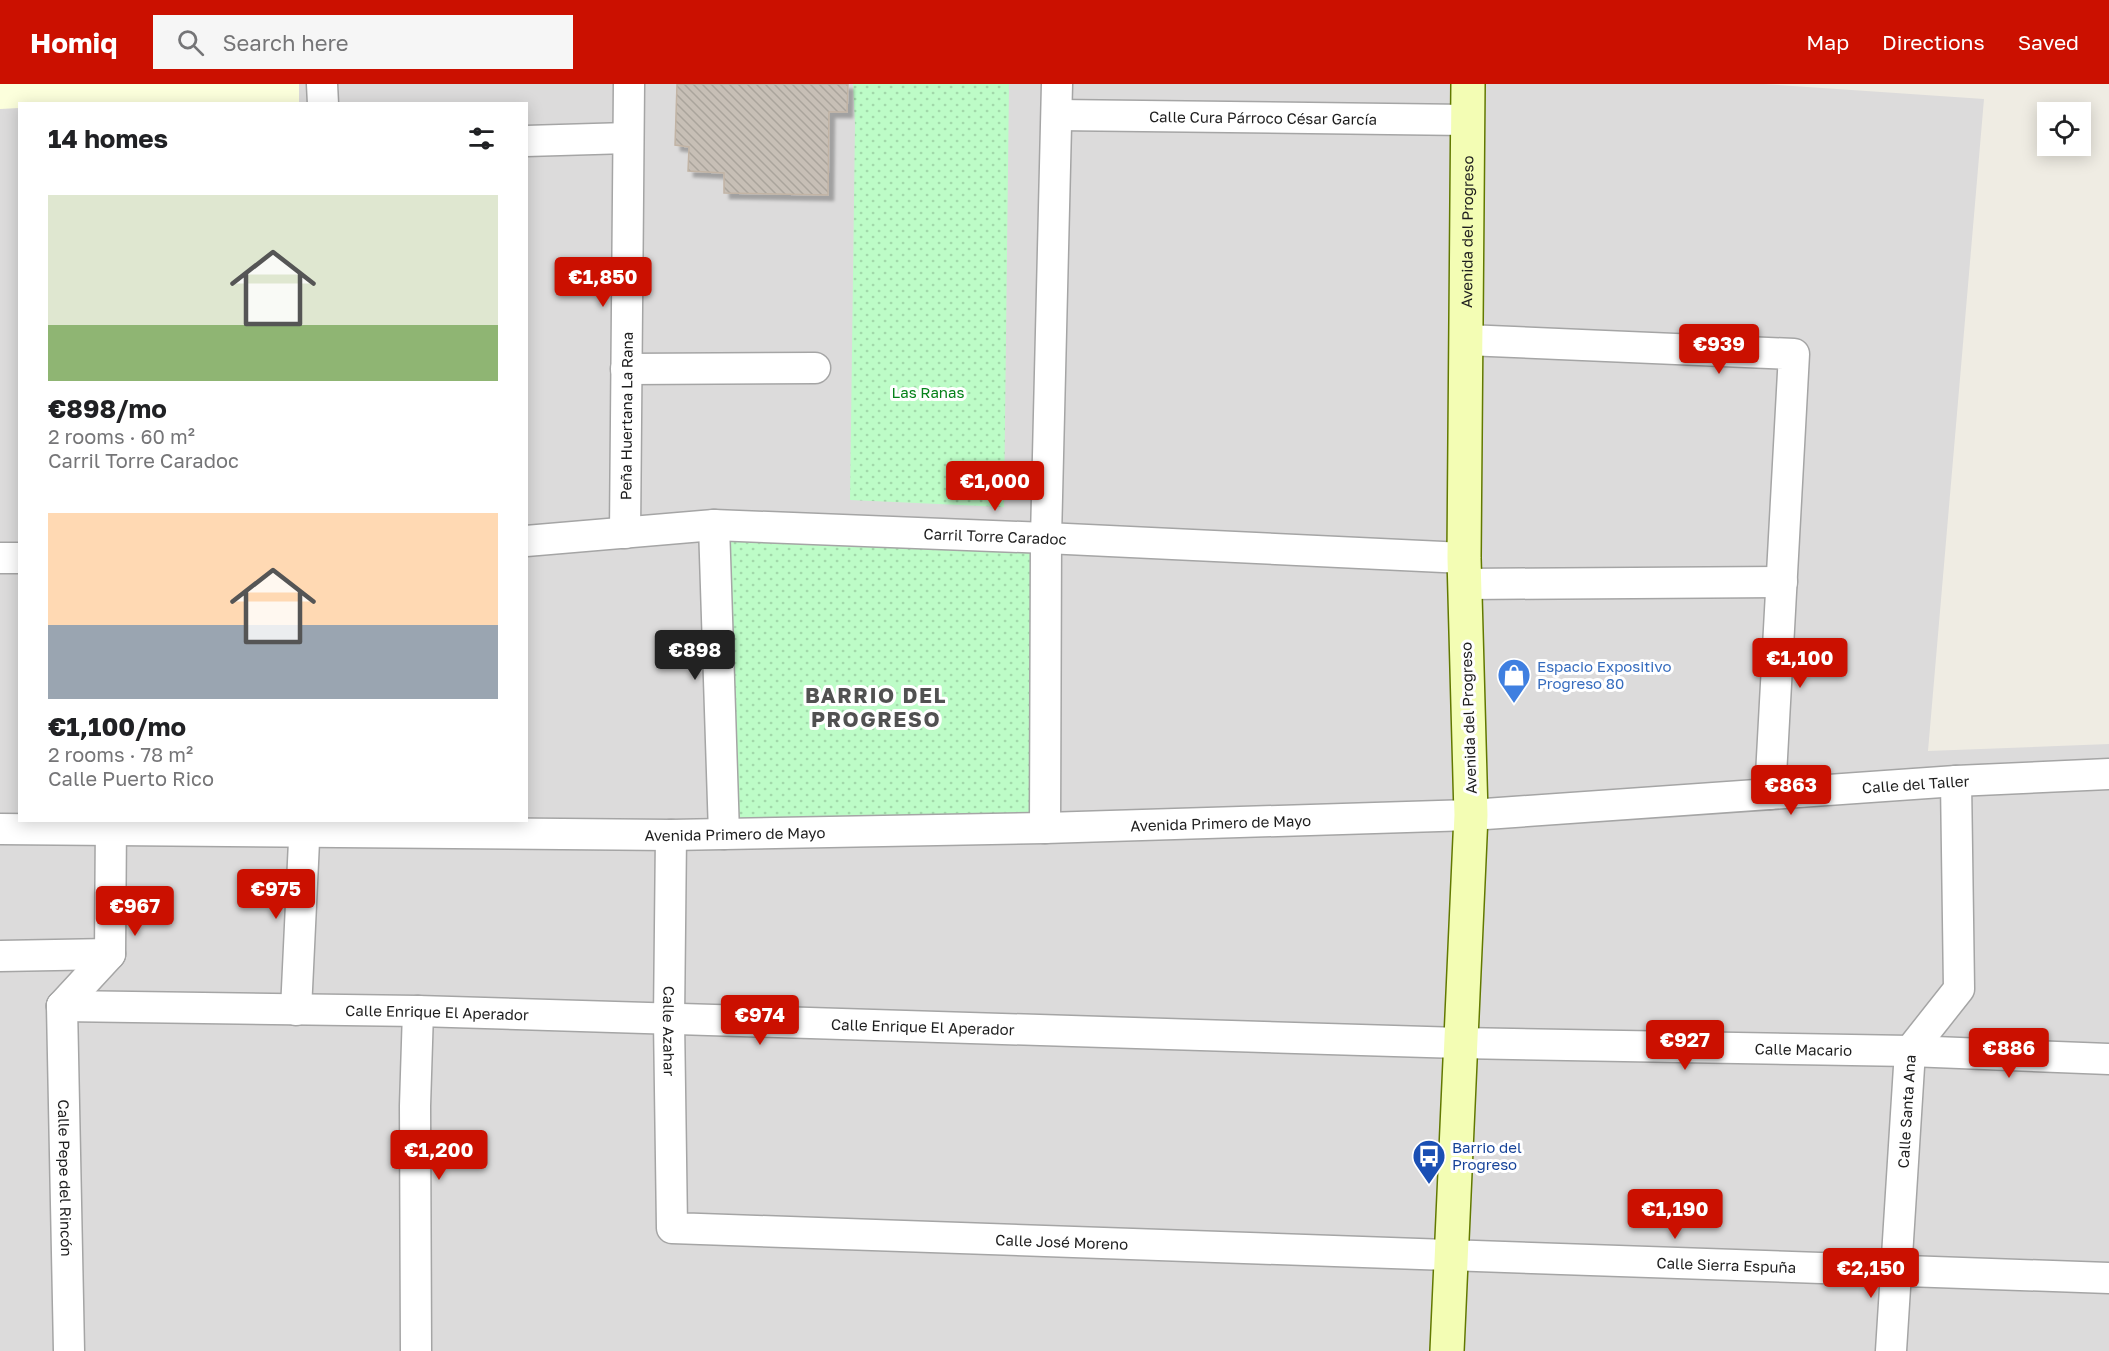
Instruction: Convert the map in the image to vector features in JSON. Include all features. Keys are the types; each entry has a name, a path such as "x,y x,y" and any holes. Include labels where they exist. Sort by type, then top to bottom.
{"main road":[{"name":"Avenida del Progreso","path":"1447,1351 1471,815 1464,571 1468,84"}],"street":[{"path":"322,84 323,102"},
{"name":"Peña Huertana La Rana","path":"625,533 629,84"},
{"path":"1045,828 1046,538 1057,84"},
{"name":"Calle Cura Párroco César García","path":"1057,115 1467,120"},
{"path":"528,141 628,138"},
{"path":"1466,340 1794,354 1770,794"},
{"path":"626,369 815,368"},
{"path":"714,525 724,834"},
{"name":"Carril Torre Caradoc","path":"528,541 714,525 1046,538 1464,571 1782,582"},
{"path":"0,558 18,558"},
{"name":"Calle del Taller","path":"1471,815 1956,781 2109,774"},
{"name":"Calle Santa Ana","path":"1892,1351 1910,1051 1959,989 1956,781"},
{"name":"Avenida Primero de Mayo","path":"0,829 111,825 304,826 671,835 1045,828 1471,815"},
{"path":"62,1006 111,954 111,825"},
{"path":"296,1010 304,826"},
{"name":"Calle Azahar","path":"671,835 669,1020 672,1228"},
{"path":"0,956 111,954"},
{"name":"Calle Enrique El Aperador","path":"62,1006 418,1011 1460,1043"},
{"name":"Calle Pepe del Rincón","path":"62,1006 69,1351"},
{"path":"416,1351 415,1106 418,1011"},
{"name":"Calle Macario","path":"1460,1043 1910,1051 2109,1059"},
{"name":"Calle José Moreno","path":"672,1228 1452,1256"},
{"name":"Calle Sierra Espuña","path":"1452,1256 1897,1261 2109,1278"}],"shaded area":[{"path":"0,84 1764,84 1984,99 1928,751 2109,744 2109,1351 0,1351"},
{"path":"0,84 299,84 299,102 18,102 18,108 0,109"}],"green space":[{"name":"Las Ranas","path":"853,84 1009,84 1004,507 850,500 855,125"},
{"path":"714,526 1046,538 1045,828 724,834"}],"building":[{"path":"677,84 848,84 847,112 829,112 828,195 724,193 724,173 688,171 689,147 675,145"}],"place":[{"name":"Espacio Expositivo Progreso 80","path":"1514,704"},
{"name":"Barrio del Progreso","path":"1429,1185"}],"district":[{"name":"BARRIO DEL PROGRESO","path":"876,707"}]}
